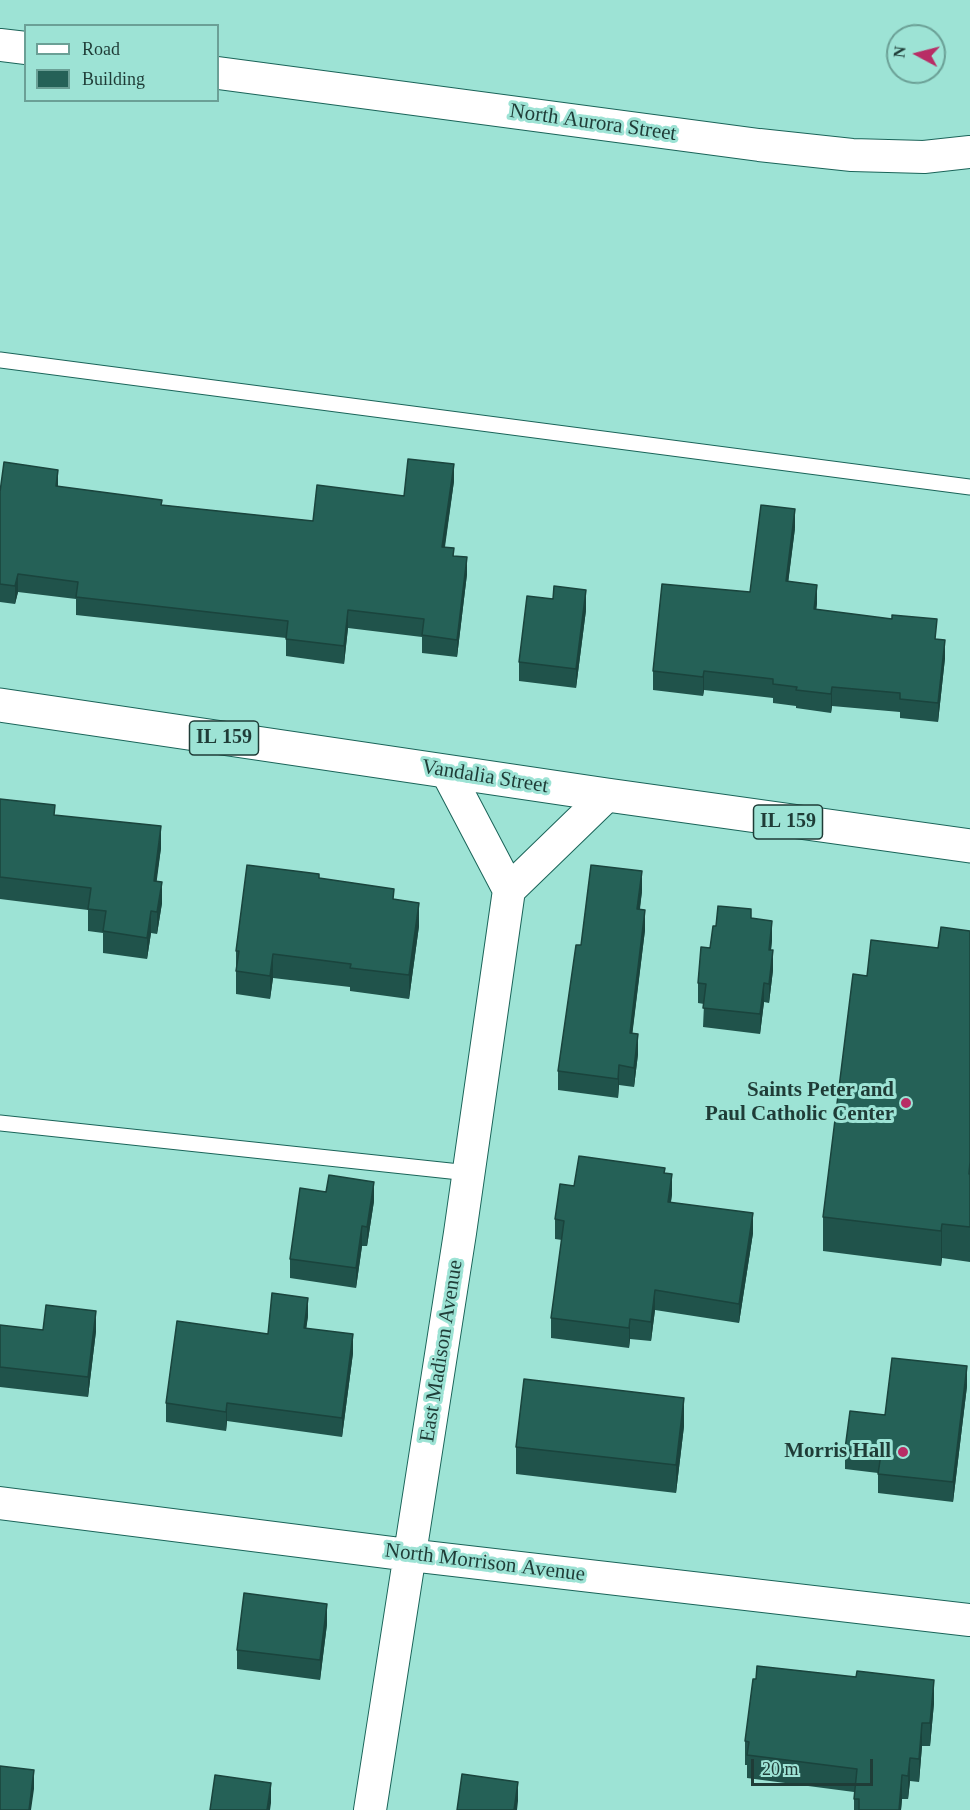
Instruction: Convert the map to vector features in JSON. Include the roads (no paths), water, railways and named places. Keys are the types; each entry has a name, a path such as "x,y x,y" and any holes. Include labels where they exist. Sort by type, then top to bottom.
{"main road":[{"name":"Vandalia Street","path":"0,705 447,772 970,846"}],"street":[{"path":"0,45 24,48"},
{"name":"North Aurora Street","path":"219,73 759,145 893,156 924,157 970,152"},
{"path":"447,772 509,890 607,795"},
{"name":"East Madison Avenue","path":"370,1810 469,1173 509,890"},
{"name":"North Morrison Avenue","path":"0,1503 409,1555 970,1620"}],"lane":[{"path":"0,360 970,487"},
{"path":"0,1123 469,1173"}],"place":[{"name":"Saints Peter and Paul Catholic Center","path":"906,1103"},
{"name":"Morris Hall","path":"903,1452"}]}
